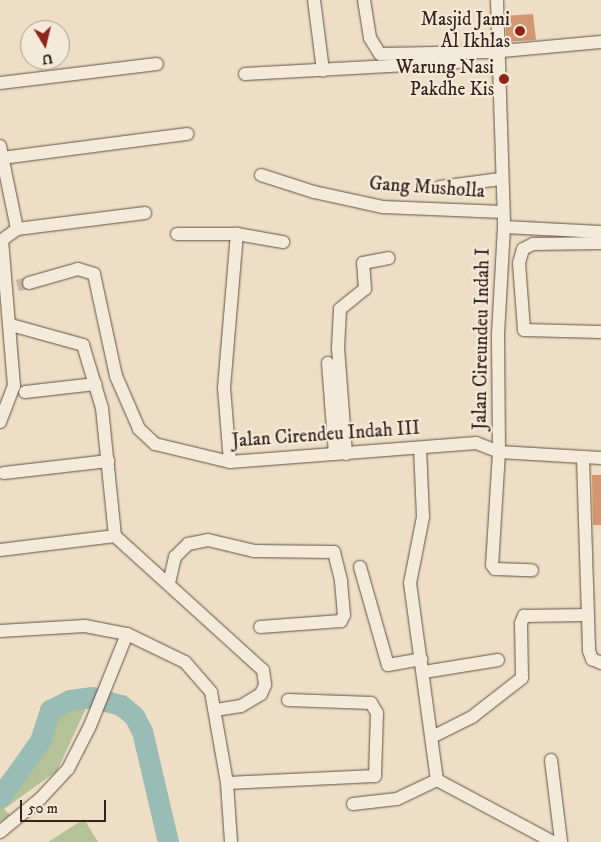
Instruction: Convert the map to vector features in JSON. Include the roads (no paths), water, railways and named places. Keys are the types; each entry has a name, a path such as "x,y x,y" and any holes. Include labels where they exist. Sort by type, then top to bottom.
{"street":[{"path":"314,0 323,70"},
{"path":"364,0 370,38 380,54 497,55"},
{"name":"Jalan Cireundeu Indah I","path":"497,0 500,179 504,227 498,336 499,452 492,566 495,569 532,570"},
{"path":"245,74 323,70 497,55 601,42"},
{"path":"0,83 157,64"},
{"path":"17,230 1,152 188,134"},
{"name":"Gang Musholla","path":"261,175 314,192 383,207 503,212"},
{"path":"440,187 500,179"},
{"path":"0,422 14,386 11,325 1,239 17,230 145,214"},
{"name":"Jalan Cireundeu Indah I","path":"504,227 601,232"},
{"path":"176,234 236,234 283,242"},
{"path":"230,462 224,388 236,234"},
{"path":"601,243 533,244 522,249 519,263 521,328 601,332"},
{"path":"341,454 338,348 340,309 365,289 364,263 389,258"},
{"name":"Jalan Cirendeu Indah III","path":"29,282 78,269 94,274 116,376 139,430 155,444 230,462 476,443 499,452 601,458"},
{"path":"11,325 83,345 96,384 108,461 116,536 169,583 195,612 223,631 263,670 265,685 261,694 241,706 216,710"},
{"path":"328,363 341,454"},
{"path":"25,392 96,384"},
{"path":"420,448 423,517 410,583 424,672 437,780"},
{"path":"583,458 589,651 592,659 601,663"},
{"path":"4,473 108,461"},
{"path":"0,550 116,536"},
{"path":"169,583 175,557 188,544 208,540 254,551 334,552 341,581 341,621 260,627"},
{"path":"360,567 388,665 421,659"},
{"path":"432,737 472,718 522,678 521,623 524,616 587,614"},
{"path":"0,632 85,626 127,634 185,662 211,692 216,710 227,783 231,842"},
{"path":"0,832 40,799 68,769 90,726 114,662 127,634"},
{"path":"424,672 498,660"},
{"path":"227,783 375,776 377,713 371,703 288,700"},
{"path":"551,760 561,842"},
{"path":"353,804 397,799 437,780"},
{"path":"437,780 554,842"}],"waterway":[{"path":"0,797 40,741 50,710 70,700 91,697 121,705 134,716 142,731 168,842"}],"tunnel":[{"path":"0,290 29,283"}],"place":[{"name":"Masjid Jami Al Ikhlas","path":"520,31"},
{"name":"Warung Nasi Pakdhe Kis","path":"504,79"}]}
